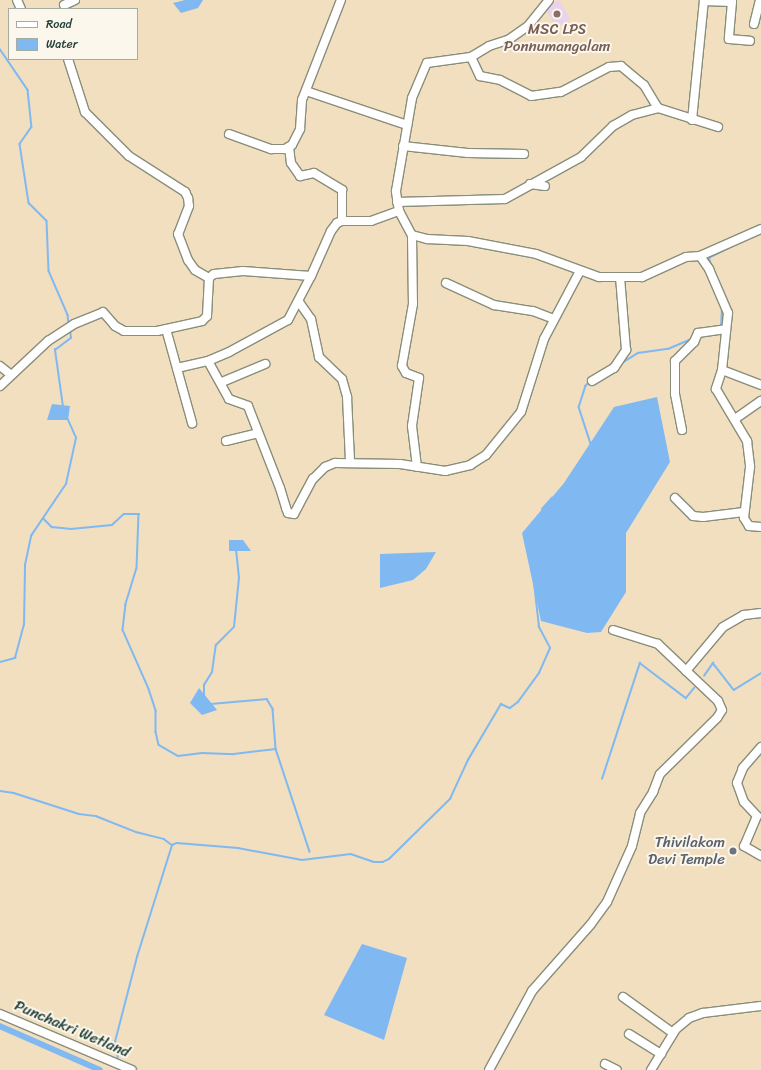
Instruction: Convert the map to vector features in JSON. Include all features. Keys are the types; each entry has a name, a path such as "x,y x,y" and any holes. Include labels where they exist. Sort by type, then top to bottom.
{"street":[{"path":"64,5 74,0"},
{"path":"341,0 306,91 300,128 289,147 291,163 300,176 314,173 342,190 342,221"},
{"path":"417,467 412,426 419,378 417,375 406,373 402,366 413,304 412,235 399,211 396,202 396,191 413,90 427,63 472,57 488,46 508,40 528,26 549,0"},
{"path":"754,24 760,0"},
{"path":"692,120 704,1 732,2 729,39 750,41"},
{"path":"472,57 480,76 500,80 531,96 561,92 609,67 621,66 644,85 658,108"},
{"path":"68,60 85,112 129,156 184,192 188,198 189,206 178,234 188,260 195,270 208,278"},
{"path":"306,91 407,125"},
{"path":"396,202 504,199 530,184 558,172 581,157 613,126 632,115 658,108 718,127"},
{"path":"229,134 271,149 289,147"},
{"path":"403,146 468,153 524,154"},
{"path":"530,184 545,186"},
{"path":"177,368 208,361 288,320 299,302 331,231 342,221 371,221 399,211"},
{"path":"412,235 427,239 468,241 536,254 599,277 642,277 686,257 700,256 761,229"},
{"path":"700,256 709,270 728,313 722,370 716,389 719,399 735,418 747,440 750,467 744,512 745,523 761,527"},
{"path":"208,278 214,274 226,271 311,276"},
{"path":"208,361 222,382 232,402 248,406 288,513 294,514 313,479 325,467 350,461 417,467 431,471 457,470 470,465 496,446 521,412 544,339 580,271"},
{"path":"592,381 614,368 626,350 620,277"},
{"path":"0,386 10,374 48,341 69,327 103,312 115,326 124,331 145,333 202,321 207,316 208,278"},
{"path":"446,283 494,305 533,311 554,319"},
{"path":"299,302 311,319 319,357 342,379 347,397 350,461"},
{"path":"166,329 192,423"},
{"path":"682,430 675,394 675,361 694,342 698,333 726,329"},
{"path":"222,382 265,364"},
{"path":"0,366 10,374"},
{"path":"722,370 761,385"},
{"path":"735,418 761,401"},
{"path":"226,440 257,433"},
{"path":"675,498 693,516 703,517 744,512"},
{"path":"686,671 723,627 744,615 761,613"},
{"path":"489,1070 532,991 601,912 632,846 640,812 653,792 660,774 721,712 720,704 658,644 613,630"},
{"path":"761,747 743,768 737,783 744,802 757,816 744,846 761,856"},
{"path":"622,997 673,1033"},
{"path":"651,1070 673,1033 689,1018 704,1013 761,1006"},
{"name":"Punchakri Wetland","path":"0,1014 132,1070"},
{"path":"629,1034 661,1054"},
{"path":"605,1064 617,1070"}],"shaded area":[{"name":"MSC LPS Ponnumangalam","path":"559,0 570,19 556,28 545,8"}],"water":[{"path":"185,0 203,0 198,8 181,13 173,3"},
{"path":"657,397 670,462 626,533 626,592 601,632 587,633 541,621 522,533 564,483 614,407"},
{"path":"52,404 70,406 68,420 47,420"},
{"path":"229,540 243,540 251,551 229,551"},
{"path":"436,552 426,569 413,580 380,588 380,554"},
{"path":"199,688 217,710 202,715 190,703"},
{"path":"362,944 407,958 384,1040 324,1015"}],"waterway":[{"path":"0,49 28,90 32,127 20,144 29,203 47,221 49,271 68,315 69,325"},
{"path":"711,265 709,258 733,246"},
{"path":"721,327 722,309"},
{"path":"63,407 55,350 71,338 70,330"},
{"path":"622,363 638,353 668,349 691,339"},
{"path":"590,382 586,386 579,407 591,445"},
{"path":"0,662 15,658 24,625 25,565 31,536 66,484 76,438 68,420"},
{"path":"542,509 552,498"},
{"path":"43,518 52,527 71,529 112,525 124,514 139,514 137,568 126,605 123,630 149,689 156,711 156,732 159,745 178,756 202,753 234,754 276,749 310,852"},
{"path":"204,695 204,685 212,672 216,645 234,627 239,578 236,551"},
{"path":"118,1060 115,1042 137,957 172,845 177,843 238,848 302,860 351,854 374,862 383,862 389,859 450,799 468,760 501,704 510,708 518,702 539,673 550,648 539,627 533,574"},
{"path":"602,779 640,663 686,698 694,688"},
{"path":"704,676 713,663 734,690 761,673"},
{"path":"211,704 267,699 273,709 276,749"},
{"path":"0,791 14,793 79,814 96,816 136,832 164,839 172,845"},
{"path":"0,1026 100,1070"}],"place":[{"name":"MSC LPS Ponnumangalam","path":"557,14"},
{"name":"Thivilakom Devi Temple","path":"733,851"}]}
